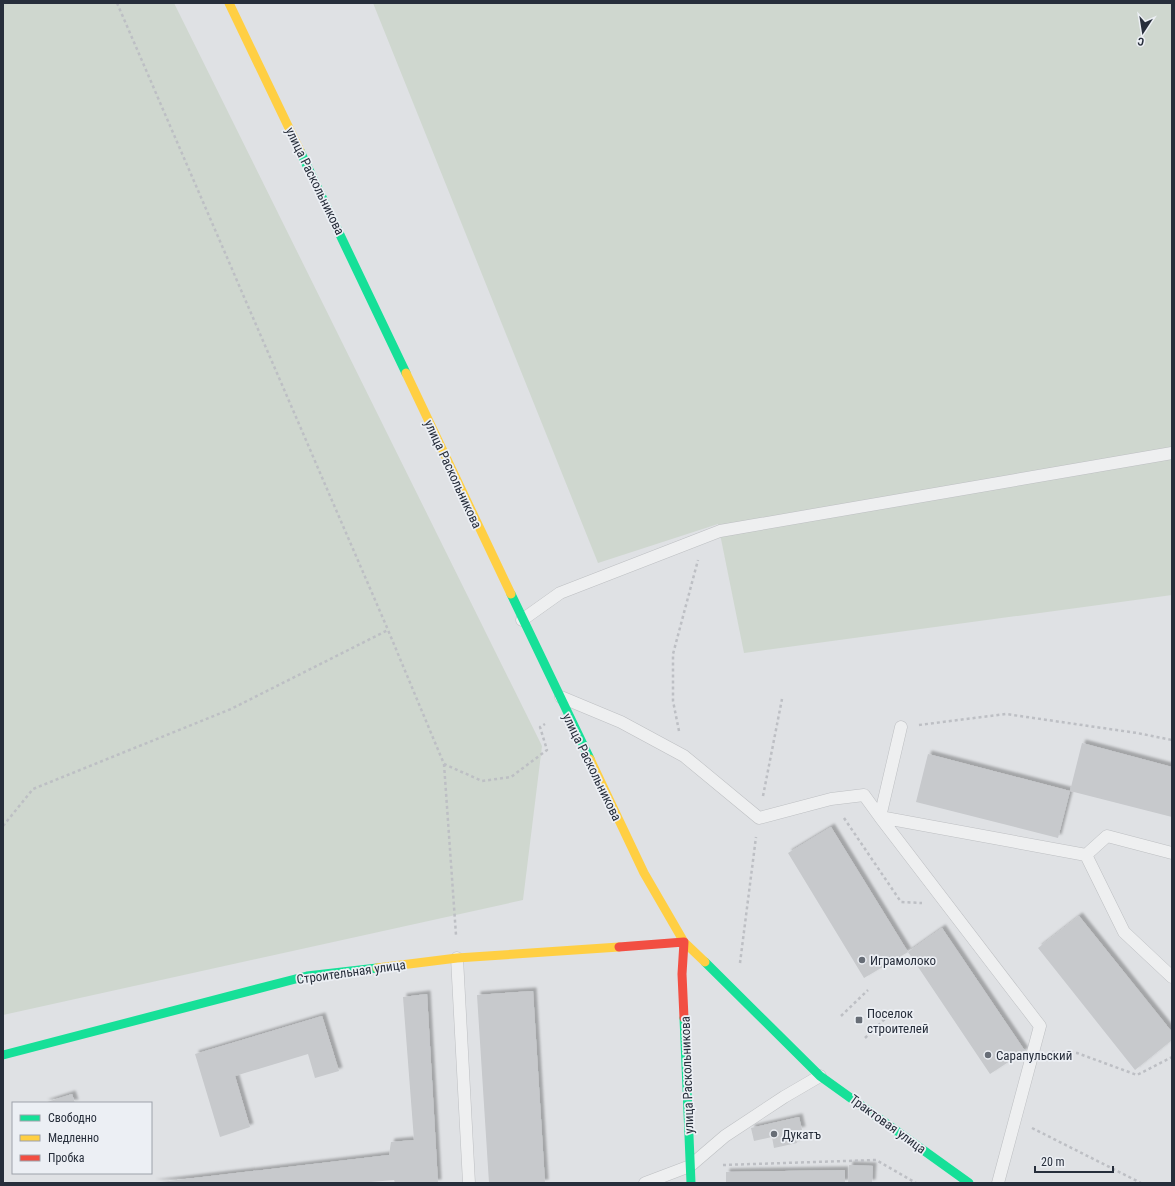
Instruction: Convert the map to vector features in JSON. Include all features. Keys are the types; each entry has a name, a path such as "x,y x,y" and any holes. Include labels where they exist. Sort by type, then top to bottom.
{"main road":[{"name":"улица Раскольникова","path":"229,3 565,711 644,873 684,942 808,1064"},
{"name":"улица Раскольникова","path":"684,942 682,974 691,1183"},
{"name":"Строительная улица","path":"3,1055 307,976 457,958 684,942"},
{"name":"Трактовая улица","path":"808,1064 820,1076 969,1183"}],"lane":[{"path":"522,620 560,593 720,531 1172,453"},
{"path":"558,695 621,722 684,756 759,818 831,799 864,795 1040,1026 998,1183"},
{"path":"880,817 901,727"},
{"path":"880,817 1086,855"},
{"path":"1086,855 1107,836 1172,853"},
{"path":"1086,855 1124,932 1172,976"},
{"path":"457,958 469,1183"},
{"path":"645,1183 690,1166 725,1136 784,1097 820,1076"}],"path":[{"path":"117,3 388,630 444,764 457,958"},
{"path":"684,756 673,701 673,654 698,562 702,538"},
{"path":"3,826 33,789 231,709 388,630"},
{"path":"736,993 759,818 782,699"},
{"path":"444,764 482,781 510,777 547,750 540,727 565,711"},
{"path":"901,727 1006,714 1137,733 1172,740"},
{"path":"831,799 901,902 948,905"},
{"path":"841,1016 868,990"},
{"path":"865,1038 890,1014"},
{"path":"1033,1052 1076,1053 1137,1075 1172,1057"},
{"path":"1015,1120 1141,1183"},
{"path":"690,1166 876,1160 916,1183"}],"shaded area":[{"path":"3,3 174,3 542,746 523,900 3,1015"},
{"path":"373,3 1172,3 1172,595 744,653 718,524 598,563"}],"building":[{"path":"1082,743 1172,767 1172,817 1070,791"},
{"path":"928,754 1070,791 1058,838 916,802"},
{"path":"831,827 908,952 864,978 788,853"},
{"path":"1079,916 1172,1032 1172,1040 1135,1070 1038,948"},
{"path":"942,928 1025,1051 990,1074 908,952"},
{"path":"533,991 545,1183 489,1183 477,995"},
{"path":"427,994 438,1183 395,1183 394,1180 359,1183 152,1183 389,1155 391,1142 414,1140 403,997"},
{"path":"322,1016 339,1071 315,1078 308,1054 235,1076 250,1127 220,1137 195,1054"},
{"path":"72,1094 75,1102 47,1102"},
{"name":"Дукатъ","path":"799,1117 802,1130 794,1131 797,1143 774,1148 772,1137 754,1141 751,1128"},
{"path":"849,1165 873,1166 872,1183 848,1183"},
{"path":"845,1170 845,1183 726,1183 726,1172"}],"traffic: fast":[{"path":"300,151 406,373"},
{"path":"511,594 590,759"},
{"path":"705,962 820,1076 969,1183"},
{"path":"3,1055 307,976 377,968"},
{"path":"684,1018 691,1183"}],"traffic: slow":[{"path":"229,3 300,151"},
{"path":"406,373 511,594"},
{"path":"590,759 644,873 684,942 705,962"},
{"path":"377,968 457,958 619,947"}],"traffic: jam":[{"path":"619,947 684,942 682,974 684,1018"}],"place":[{"name":"Играмолоко","path":"862,960"},
{"name":"Поселок строителей","path":"859,1020"},
{"name":"Сарапульский","path":"988,1055"},
{"name":"Дукатъ","path":"774,1134"}]}
